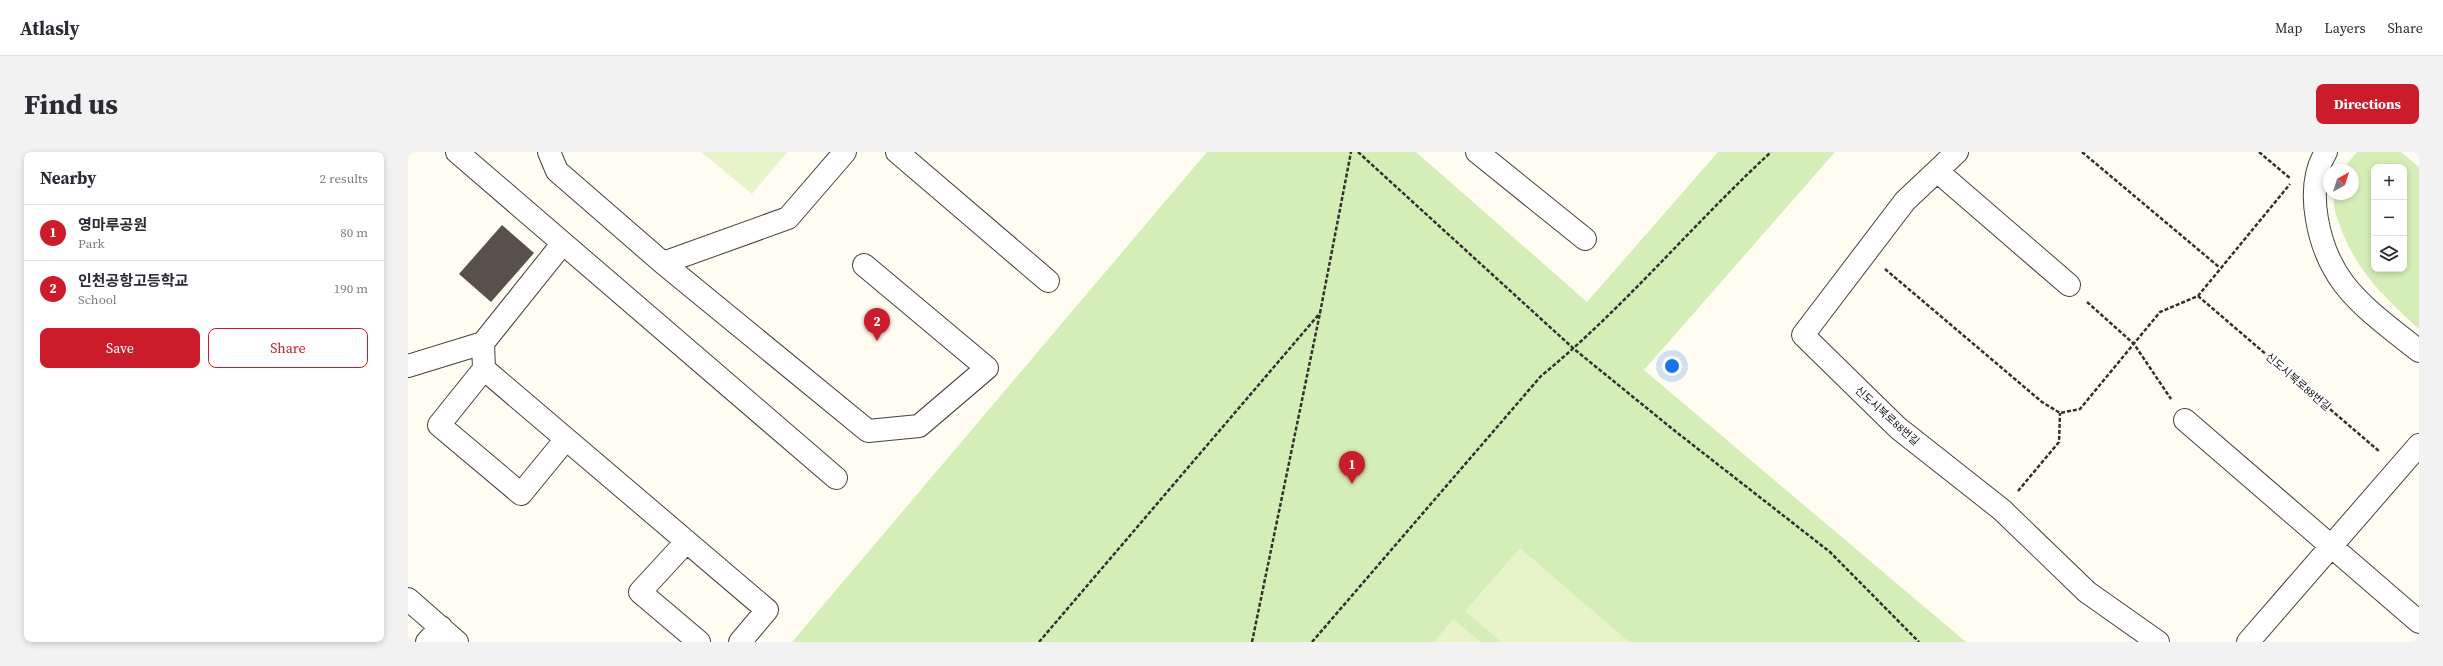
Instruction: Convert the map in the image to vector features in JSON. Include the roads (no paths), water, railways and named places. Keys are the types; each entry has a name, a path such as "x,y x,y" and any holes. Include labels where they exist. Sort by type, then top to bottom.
{"street":[{"path":"458,152 836,478"},
{"path":"549,152 557,172 663,263 868,431 919,426 987,368 864,265"},
{"path":"663,263 788,218 844,152"},
{"path":"897,152 1048,281"},
{"path":"1477,152 1585,239"},
{"name":"신도시북로88번길","path":"1957,152 1905,201 1803,335 1898,428 2002,510 2088,592 2158,642"},
{"path":"2326,152 2319,163 2314,204 2325,248 2344,284 2373,313 2419,351"},
{"path":"1937,171 2069,285"},
{"path":"408,366 483,343 563,243"},
{"path":"483,343 484,370 439,425 521,494 566,439"},
{"path":"484,370 766,610 740,642"},
{"path":"2185,420 2330,547 2419,622"},
{"path":"2248,642 2419,445"},
{"path":"686,542 640,592 699,642"},
{"path":"408,599 434,634 457,642"}],"place":[{"name":"인천공항고등학교","path":"877,341"},
{"name":"영마루공원","path":"1352,484"}]}
